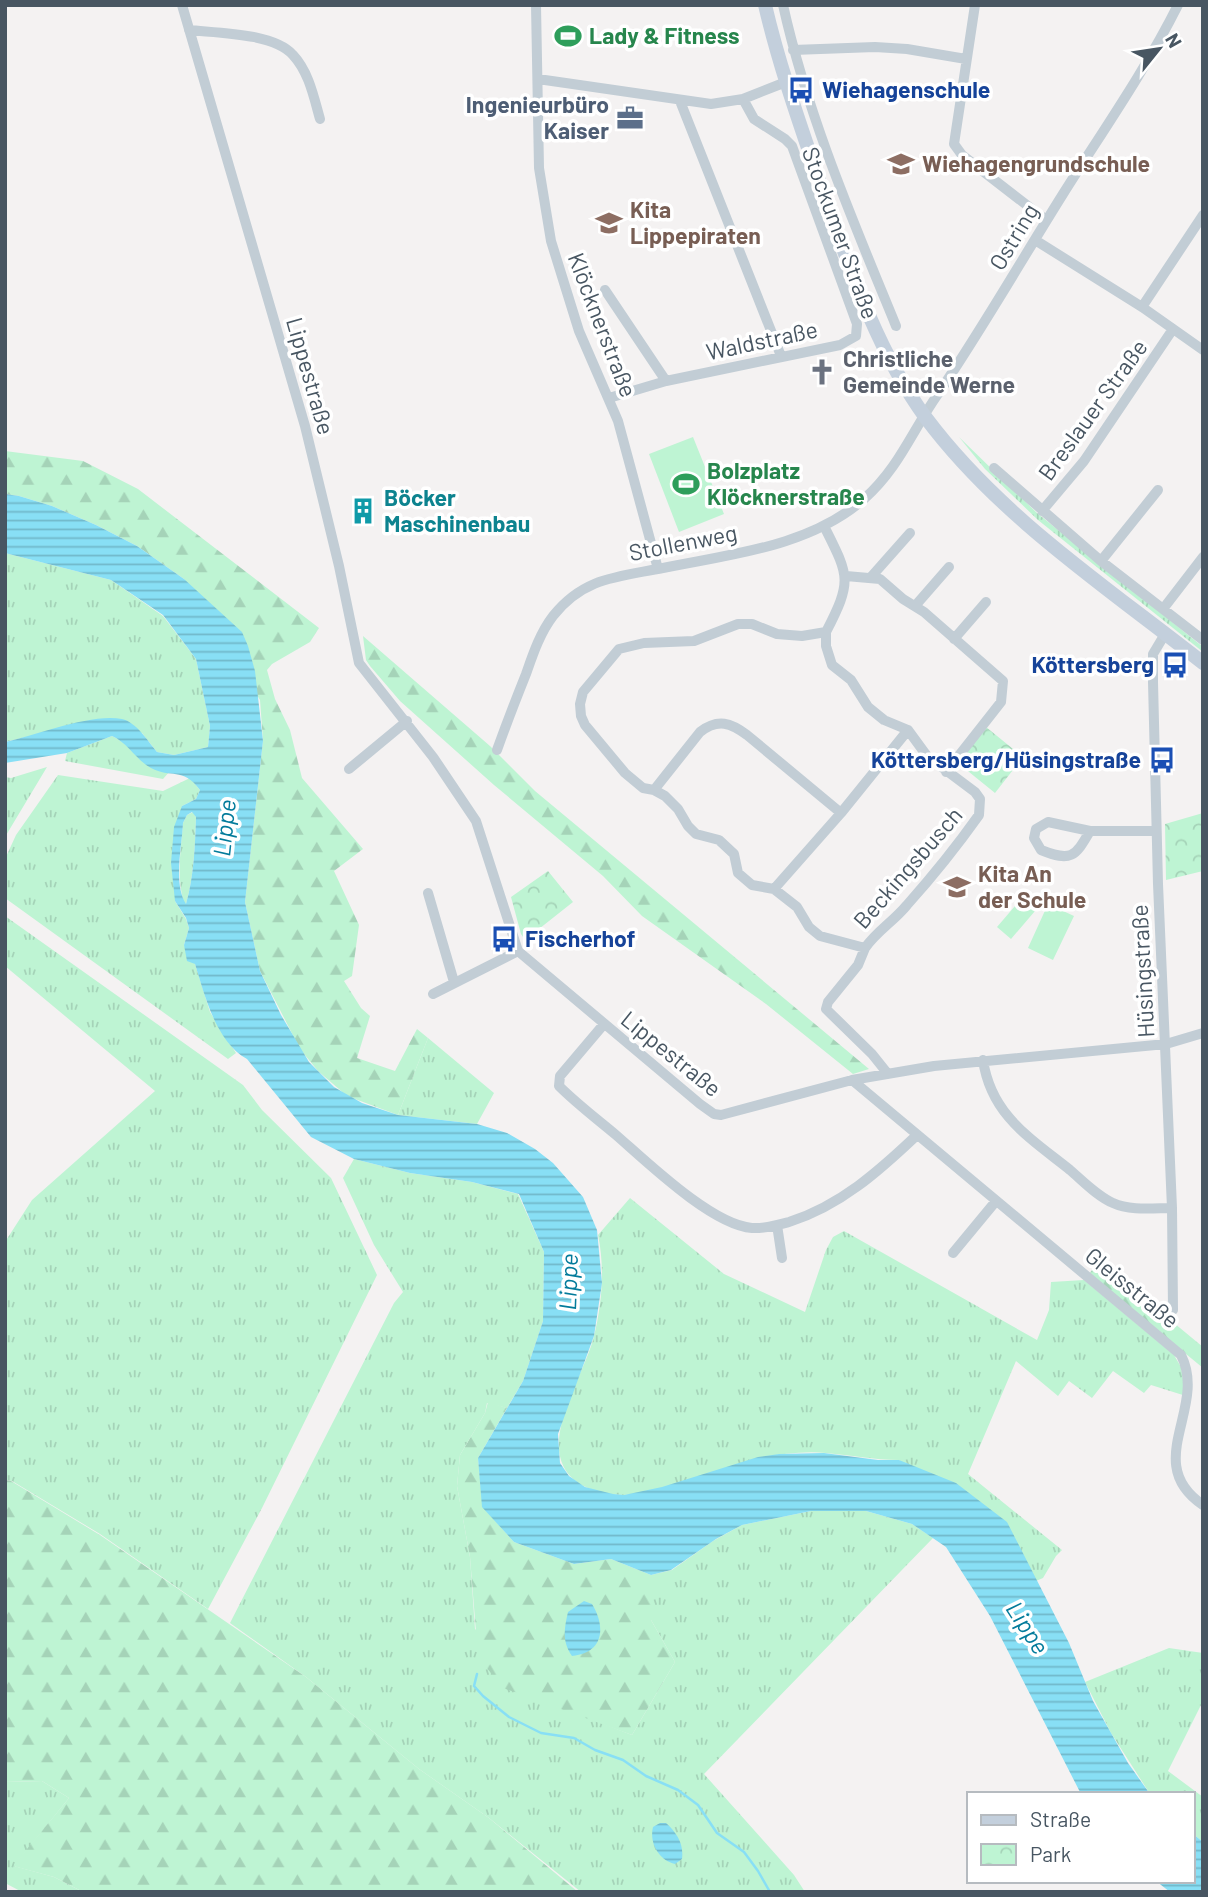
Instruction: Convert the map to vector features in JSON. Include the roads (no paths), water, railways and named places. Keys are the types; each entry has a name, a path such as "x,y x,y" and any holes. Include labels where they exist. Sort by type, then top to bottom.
{"main road":[{"name":"Stockumer Straße","path":"765,5 786,82 860,293 896,370 925,416 968,467 1034,530 1203,663"}],"street":[{"name":"Lippestraße","path":"182,5 304,426 334,544 359,663 407,721 466,804 480,830 518,951 714,1114 736,1112 852,1080 888,1074 983,1060 1166,1044 1203,1033"},
{"name":"Klöcknerstraße","path":"536,5 539,168 551,241 579,331 609,398 626,447 658,569"},
{"name":"Stockumer Straße","path":"783,5 793,50 829,160 896,326"},
{"path":"975,5 954,144 957,150 1046,220"},
{"name":"Ostring","path":"925,416 974,342 1178,5"},
{"path":"189,30 258,38 292,53 307,77 320,119"},
{"path":"793,50 876,47 907,49 966,59"},
{"path":"538,79 680,101 724,104 786,82"},
{"name":"Stockumer Straße","path":"743,99 754,119 792,146 858,329"},
{"path":"680,101 781,356"},
{"path":"1142,307 1203,215"},
{"path":"1035,240 1142,307 1203,350"},
{"path":"604,290 666,381"},
{"name":"Waldstraße","path":"609,398 666,381 840,345 853,340 858,329"},
{"name":"Breslauer Straße","path":"1042,511 1084,461 1173,329"},
{"name":"Stollenweg","path":"497,750 545,628 566,602 591,584 612,577 764,547 824,526 863,500 888,474 925,416"},
{"path":"994,468 1101,561 1203,640"},
{"path":"1101,561 1158,490"},
{"path":"824,526 846,576 838,609 826,632"},
{"path":"871,577 910,533"},
{"path":"1163,610 1203,557"},
{"path":"915,606 949,567"},
{"path":"846,576 880,579 1003,681 1001,702 946,772"},
{"path":"954,639 986,602"},
{"name":"Beckingsbusch","path":"865,948 820,936 809,927 797,907 774,889 752,885 737,873 734,854 719,840 696,834 665,796 643,788 625,774 605,747 590,733 581,716 583,692 619,649 644,643 694,641 737,624 752,624 777,634 802,636 826,632 826,646 832,665 850,680 868,708 884,720 908,730 927,756 975,792 980,799 979,815 909,903 892,922 876,933 865,948 858,965 828,1002 826,1009 872,1054 888,1074"},
{"name":"Hüsingstraße","path":"1165,634 1153,654 1156,831 1172,1208 1173,1310"},
{"path":"349,769 407,721"},
{"path":"654,790 706,726 722,722 732,724 747,735 841,813"},
{"path":"774,889 841,813 908,730"},
{"path":"1090,831 1077,853 1069,857 1041,850 1034,838 1036,829 1048,822 1090,831 1156,831"},
{"path":"428,893 454,982"},
{"path":"433,994 518,951"},
{"path":"604,1024 560,1076 559,1086 663,1175 727,1221 751,1228 777,1225 801,1218 838,1200 883,1167 917,1136"},
{"path":"983,1060 990,1091 1009,1118 1104,1197 1124,1206 1172,1208"},
{"name":"Gleisstraße","path":"852,1080 1181,1355 1188,1373 1189,1388 1176,1450 1176,1466 1179,1481 1188,1493 1203,1505"},
{"path":"953,1253 996,1201"},
{"path":"777,1225 782,1258"}],"water":[{"name":"Lippe","path":"5,494 52,506 137,546 184,579 242,632 255,671 263,741 245,902 260,971 281,1015 309,1062 334,1087 362,1103 398,1115 477,1124 507,1133 553,1163 583,1197 597,1230 602,1283 594,1336 558,1434 560,1463 569,1476 585,1487 624,1495 662,1487 758,1457 824,1453 899,1460 956,1483 1007,1522 1069,1643 1093,1701 1128,1763 1149,1792 1080,1792 990,1616 946,1547 912,1524 866,1511 811,1511 742,1525 671,1570 651,1575 611,1559 574,1564 514,1542 482,1507 478,1458 523,1381 543,1321 544,1252 519,1194 354,1159 311,1137 247,1059 227,1041 213,1017 195,964 187,961 184,945 189,928 175,901 171,863 174,827 182,806 196,799 200,790 194,783 182,775 151,768 112,736 67,753 5,763 5,742 95,719 127,721 157,752 174,755 208,747 210,726 196,659 163,615 111,580 5,553","holes":["192,812 196,817 189,893 186,904 180,886 180,853 183,823"]},
{"path":"584,1601 592,1604 596,1613 599,1638 591,1650 572,1656 565,1640 568,1612"},
{"path":"666,1823 670,1827 681,1844 682,1859 675,1864 664,1859 654,1845 653,1827"},
{"path":"1194,1835 1203,1842 1203,1892 1170,1892 1159,1883 1194,1883"}],"waterway":[{"path":"477,1674 474,1686 509,1717 541,1733 574,1738 595,1750 623,1760 646,1776 678,1790 698,1805 717,1833 744,1852 770,1892"}],"place":[{"name":"Lady & Fitness","path":"568,36"},
{"name":"Wiehagenschule","path":"801,90"},
{"name":"Ingenieurbüro Kaiser","path":"630,118"},
{"name":"Wiehagengrundschule","path":"901,164"},
{"name":"Kita Lippepiraten","path":"609,223"},
{"name":"Christliche Gemeinde Werne","path":"822,372"},
{"name":"Bolzplatz Klöcknerstraße","path":"686,484"},
{"name":"Böcker Maschinenbau","path":"363,511"},
{"name":"Köttersberg","path":"1175,665"},
{"name":"Köttersberg/Hüsingstraße","path":"1162,760"},
{"name":"Kita An der Schule","path":"957,887"},
{"name":"Fischerhof","path":"504,939"}]}
